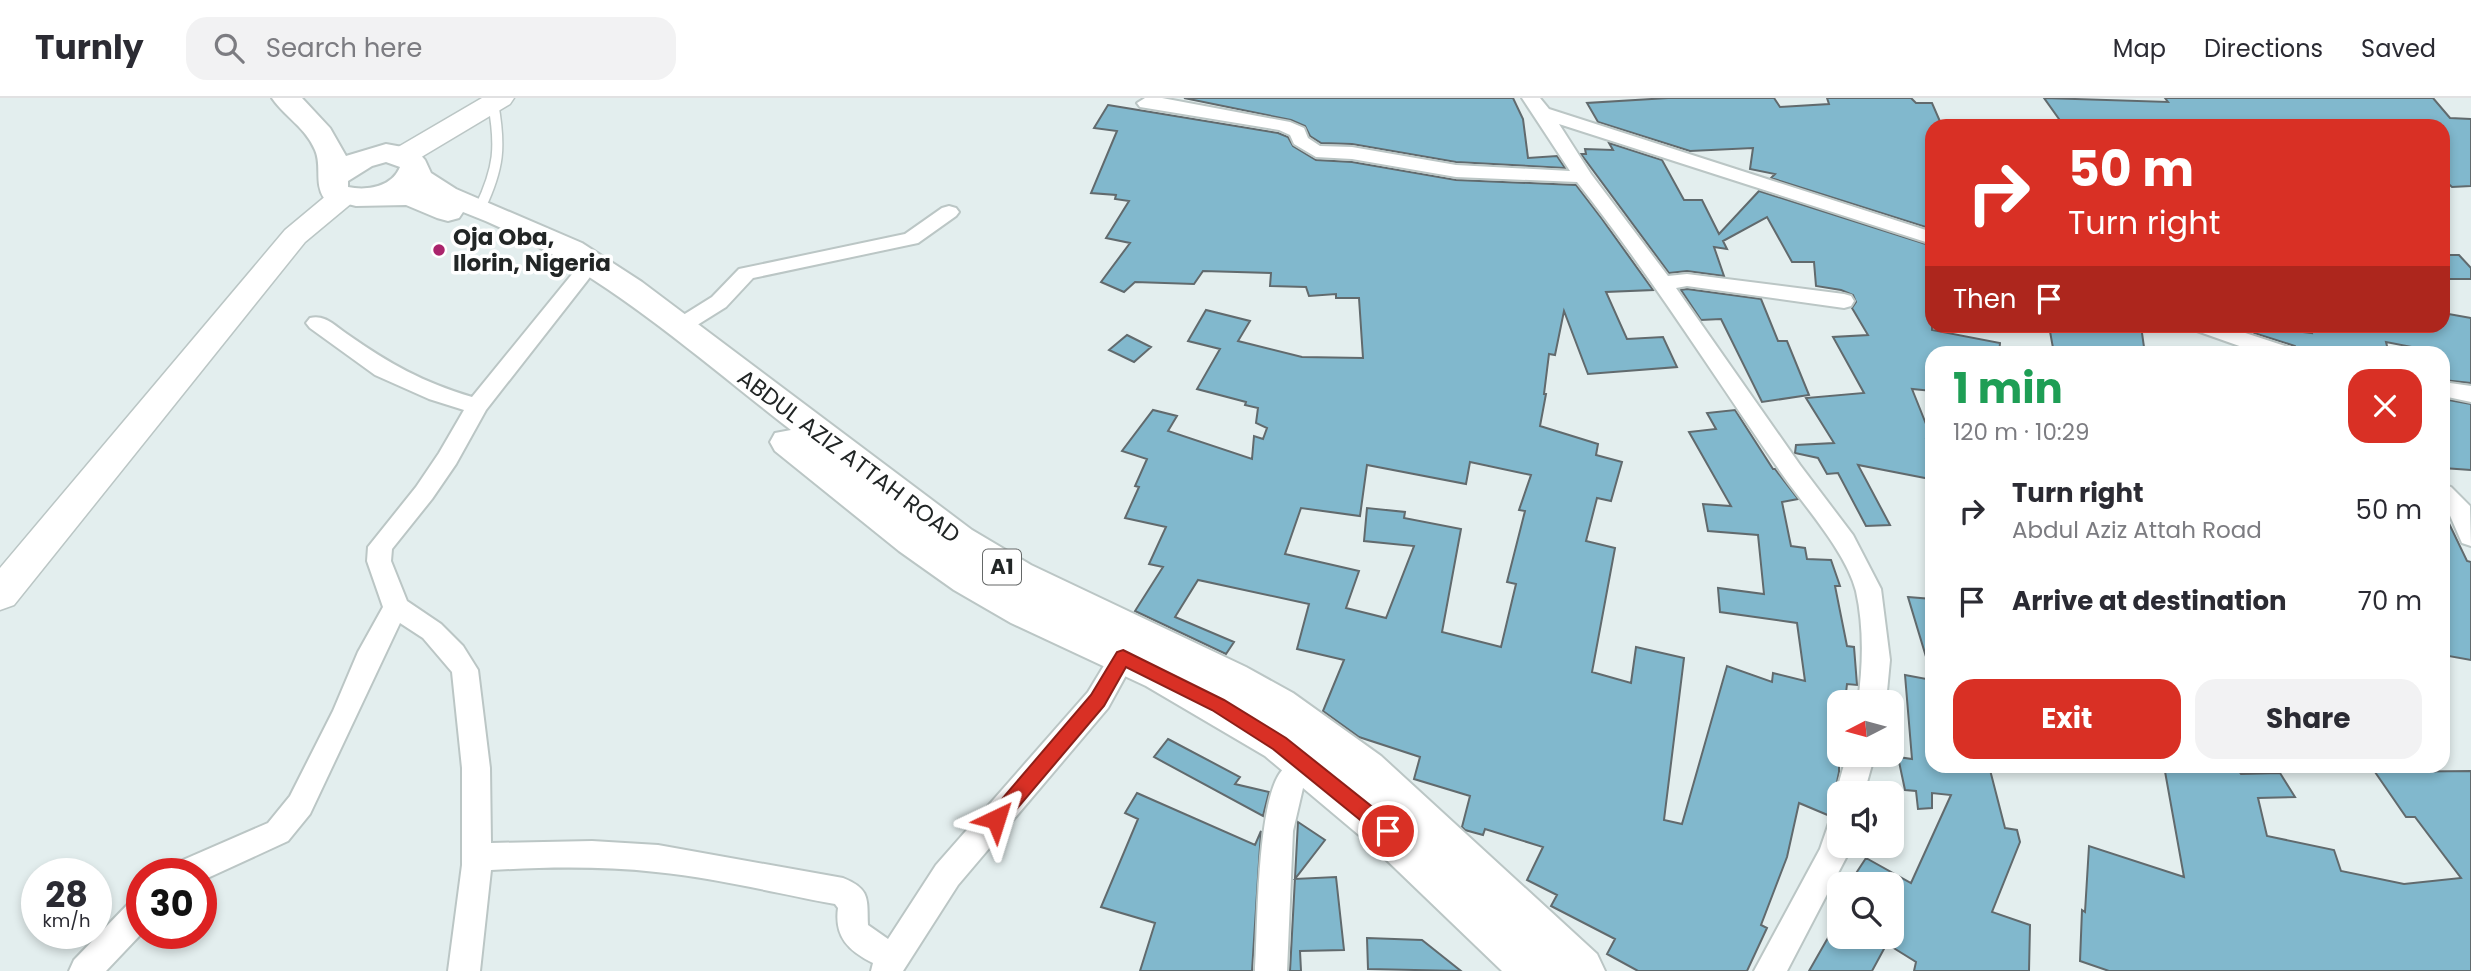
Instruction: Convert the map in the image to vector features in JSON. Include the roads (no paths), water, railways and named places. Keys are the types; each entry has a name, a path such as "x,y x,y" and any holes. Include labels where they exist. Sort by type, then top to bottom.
{"highway":[{"path":"286,98 307,120 330,152 347,191"},
{"name":"A1","path":"313,98 364,148 400,160"},
{"path":"400,160 405,182 394,189 347,191 354,162 400,160"},
{"name":"ABDUL AZIZ ATTAH ROAD","path":"400,160 445,195 571,250 631,289 958,540 1017,576 1093,629 1123,657 1218,705 1280,743 1388,831 1538,971"},
{"name":"ABDUL AZIZ ATTAH ROAD","path":"347,191 410,196 523,244 556,261 625,310 913,541 968,579 1025,612 1093,629 1231,679 1278,705 1365,769 1580,971"}],"main road":[{"path":"400,160 497,100"},
{"path":"0,595 295,236 347,191"}],"street":[{"path":"1146,103 1161,103 1284,126 1298,132 1300,140 1316,151 1352,153 1404,164 1471,173 1583,177"},
{"path":"1537,105 1583,177 1662,283 1792,471 1844,541 1868,589 1877,660 1873,690"},
{"path":"1537,105 1925,236"},
{"path":"679,327 719,302 746,273 911,239 949,212"},
{"path":"464,971 474,905 476,768 465,670 454,653 432,631 396,607 379,561 380,547 440,470 477,406 580,277"},
{"path":"1662,283 1687,281 1844,301"},
{"path":"317,324 383,370 437,394 477,406"},
{"path":"2224,333 2263,346"},
{"path":"2450,390 2471,394"},
{"path":"2450,500 2458,506 2471,537"},
{"path":"217,859 278,832 300,805 346,712 371,652 396,607"},
{"path":"475,857 576,853 632,856 680,861 843,892 854,903 850,926 855,935 890,964 947,875 1098,701 1123,657"},
{"path":"1271,971 1278,876 1278,831 1290,782 1305,766"},
{"path":"1770,971 1831,858"},
{"path":"85,971 126,928"}],"lane":[{"path":"480,208 498,173 501,141 497,100"}],"place":[{"name":"Oja Oba, Ilorin, Nigeria","path":"439,250"}]}
